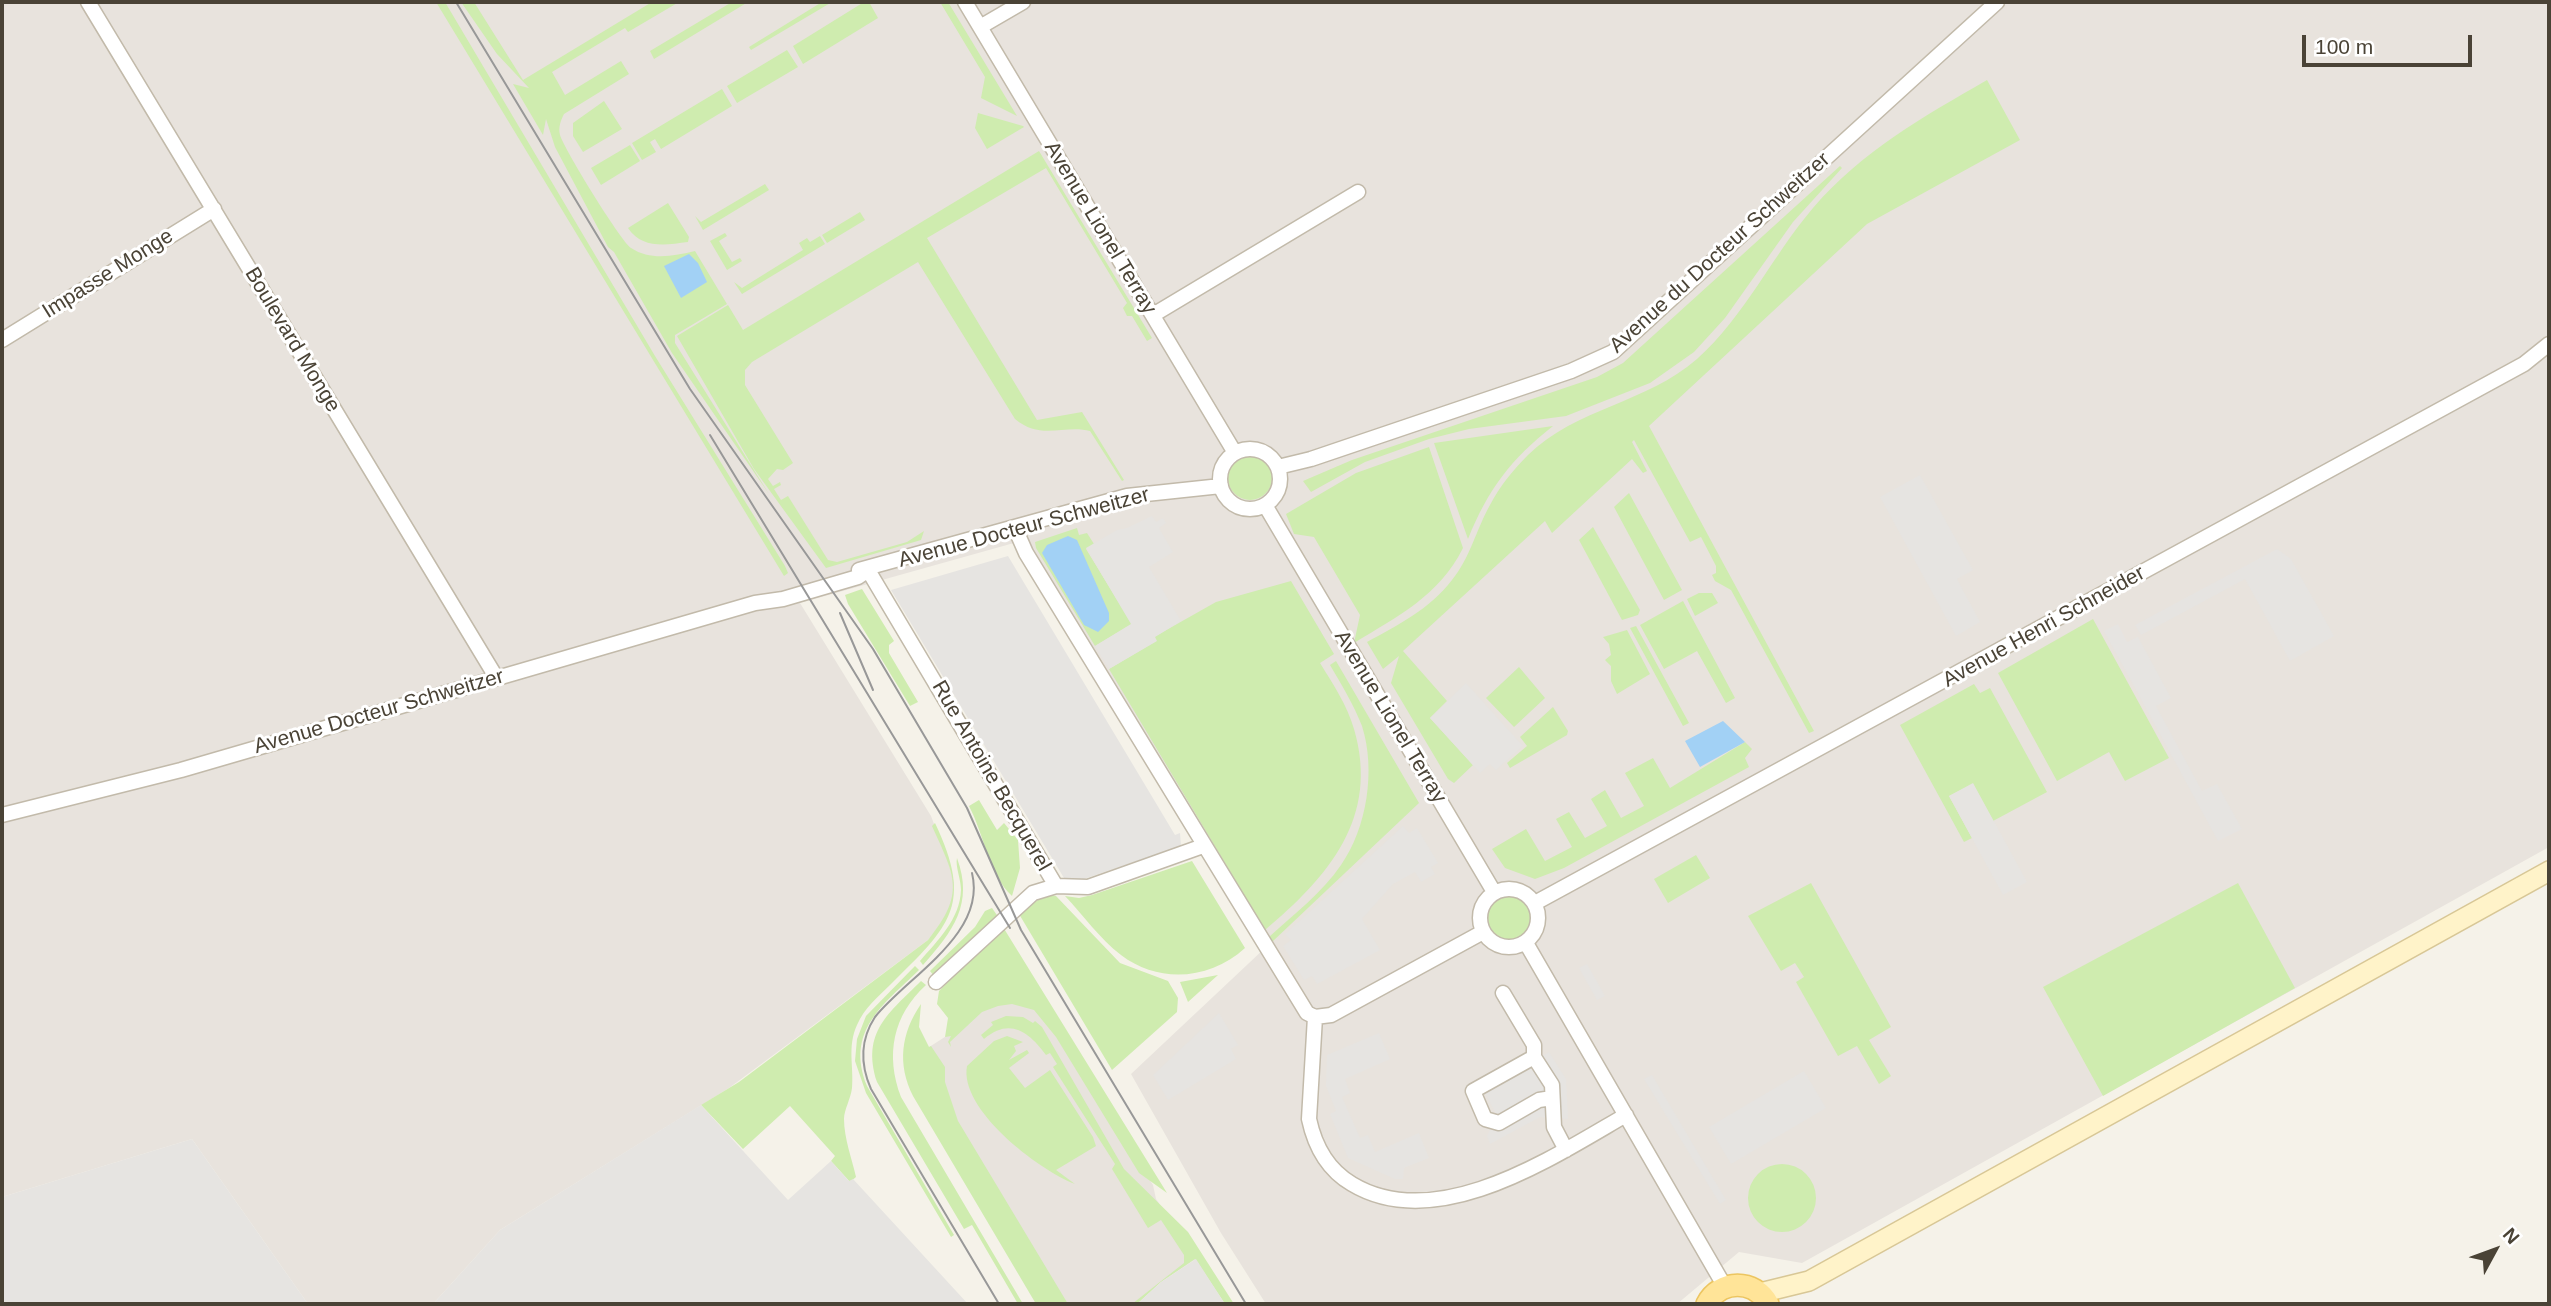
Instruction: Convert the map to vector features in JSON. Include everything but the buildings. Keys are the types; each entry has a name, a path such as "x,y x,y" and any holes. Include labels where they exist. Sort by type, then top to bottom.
{"main road":[{"path":"1707,1304 1725,1287 1743,1285 1764,1299 1799,1286 2549,871"},
{"path":"1784,1304 1799,1286"}],"street":[{"name":"Boulevard Monge","path":"88,2 496,677"},
{"name":"Avenue Lionel Terray","path":"965,2 1236,453"},
{"path":"980,27 1023,2"},
{"name":"Avenue du Docteur Schweitzer","path":"1278,467 1311,459 1572,371 1612,352 1997,2"},
{"path":"1153,315 1359,192"},
{"name":"Impasse Monge","path":"2,340 214,209"},
{"name":"Avenue Henri Schneider","path":"1535,903 2524,364 2549,344"},
{"path":"1255,450 1272,459 1278,467 1280,484 1277,493 1257,509 1238,506 1225,494 1221,486 1225,464 1236,453 1255,450"},
{"name":"Avenue Docteur Schweitzer","path":"2,815 181,770 754,603 780,591 855,570 868,570 1127,496 1221,486"},
{"name":"Avenue Lionel Terray","path":"1265,505 1494,892"},
{"path":"1015,528 1026,553 1296,1000 1307,1013 1315,1017 1331,1015 1483,932"},
{"name":"Rue Antoine Becquerel","path":"868,570 1056,886 1088,887 1203,846"},
{"path":"936,982 1033,893 1056,886"},
{"path":"1513,888 1522,891 1535,903 1539,921 1532,937 1526,943 1507,947 1492,942 1483,932 1480,914 1482,905 1494,892 1513,888"},
{"path":"1526,943 1725,1287"},
{"path":"1503,993 1534,1045 1534,1057 1552,1085 1554,1127 1566,1150"},
{"path":"1315,1017 1309,1119 1312,1135 1323,1157 1337,1173 1360,1189 1414,1201 1451,1196 1498,1183 1566,1150 1626,1115"},
{"path":"1534,1057 1525,1059 1473,1091 1485,1119 1499,1123 1539,1100 1552,1098"}],"shaded area":[{"path":"2,2 2549,2 2549,847 1802,1263 1739,1252 1677,1304 1266,1304 1221,1233 1131,1074 1265,948 1021,541 800,603 931,816 954,883 952,905 947,917 928,940 729,1088 500,1230 433,1304 308,1304 192,1139 2,1197"},
{"path":"1920,475 1973,570 1957,579 1980,622 1956,636 1880,497"},
{"path":"1152,516 1156,522 1163,518 1166,523 1159,528 1173,552 1149,567 1181,621 1155,637 1157,641 1109,669 1095,646 1131,624 1086,548 1117,530"},
{"path":"2277,549 2291,559 2334,636 2290,661 2245,579 2141,635 2135,625"},
{"path":"1008,556 1175,835 1180,833 1181,846 1084,879 1064,878 891,590"},
{"path":"2118,624 2127,642 2138,637 2171,698 2156,706 2202,791 2217,784 2242,829 2218,841 2104,631"},
{"path":"1466,683 1523,746 1496,770 1490,764 1480,773 1430,718"},
{"path":"1973,783 2027,882 2003,895 1949,796"},
{"path":"1403,826 1409,833 1417,828 1438,863 1431,867 1435,874 1421,882 1415,872 1393,884 1362,919 1380,950 1317,984 1312,976 1304,980 1283,946 1291,940 1285,934"},
{"path":"1587,964 1605,996 1597,1000 1579,968"},
{"path":"1019,970 1153,1185 1156,1199 1196,1259 1161,1282 1137,1304 1060,1304 912,1058 948,1035"},
{"path":"1219,1013 1238,1045 1231,1049 1236,1059 1168,1100 1153,1075"},
{"path":"1379,1033 1390,1059 1345,1079 1350,1093 1342,1097 1360,1138 1368,1135 1375,1152 1419,1133 1429,1158 1404,1168 1403,1179 1395,1179 1348,1158 1330,1114 1336,1111 1326,1086 1327,1055"},
{"path":"1549,1052 1566,1079 1568,1119 1540,1117 1490,1144 1487,1136 1497,1116 1484,1091"},
{"path":"1804,1071 1826,1108 1731,1164 1709,1127"},
{"path":"1652,1075 1726,1200 1720,1204 1644,1079"},
{"path":"701,1105 788,1200 831,1161 849,1181 853,1179 968,1304 433,1304 500,1230"},
{"path":"192,1139 308,1304 2,1304 2,1197"},
{"path":"1196,1259 1225,1304 1137,1304 1161,1282"}],"green space":[{"path":"436,2 445,2 655,356 785,566 788,573 784,576"},
{"path":"461,2 474,2 523,80 652,2 679,2 628,32 625,28 552,72 565,95 621,61 629,74 564,114 560,135 593,194 631,248 655,256 695,251 727,304 675,335 675,343 769,494 672,353 614,252 608,247 555,147 546,119 543,135 513,84 529,88 497,54"},
{"path":"732,2 748,2 654,59 650,51"},
{"path":"822,2 832,2 751,50 749,47"},
{"path":"864,2 869,2 878,18 803,64 793,46"},
{"path":"940,2 948,2 1017,116 981,98 985,77"},
{"path":"787,50 798,67 737,103 727,86"},
{"path":"1987,80 2020,140 1867,224 1649,426 1814,731 1809,733 1731,590 1715,581 1712,575 1716,573 1716,566 1701,537 1690,542 1634,440 1632,442 1647,471 1643,473 1632,459 1552,533 1545,521 1403,651 1447,701 1430,718 1473,765 1454,783 1448,779 1391,683 1399,656 1383,669 1367,642 1413,616 1443,590 1464,563 1498,491 1528,455 1568,426 1656,386 1697,359 1730,324 1798,227 1832,188 1894,136"},
{"path":"722,89 732,106 661,149 655,139 650,142 656,152 642,160 632,143"},
{"path":"604,101 622,129 583,152 573,136 573,123"},
{"path":"978,113 1024,127 987,149 975,128"},
{"path":"630,145 640,161 601,185 591,168"},
{"path":"1039,151 1152,338 1147,341 1132,316 1127,316 1123,308 1127,303 1046,168 927,238 1037,420 1082,412 1124,480 1122,481 1090,431 1044,431 1025,426 1015,419 918,262 752,362 745,370 745,385 793,463 783,470 777,469 768,479 773,486 780,482 781,485 774,489 781,500 788,496 828,560 837,562 907,542 924,531 921,540 826,568 754,469 677,336 728,305 743,330"},
{"path":"1840,166 1842,168 1793,222 1725,318 1694,352 1650,383 1566,416 1469,429 1429,439 1365,462 1311,492 1303,481 1352,460 1597,377 1623,363"},
{"path":"765,184 769,190 703,230 695,216 701,222"},
{"path":"668,203 689,237 688,242 655,244 640,239 628,228"},
{"path":"860,212 865,220 827,243 822,235"},
{"path":"725,233 727,236 719,241 732,262 740,258 742,261 727,270 710,241"},
{"path":"820,236 825,244 742,294 734,282 742,288 803,250 799,243 807,238 810,242"},
{"path":"1553,426 1502,476 1468,539 1434,443"},
{"path":"1429,447 1463,548 1453,565 1430,592 1401,614 1354,643 1360,615 1314,537 1294,534 1286,514 1356,473"},
{"path":"1250,456 1265,463 1272,478 1265,493 1250,500 1235,493 1228,478 1235,463"},
{"path":"1629,493 1682,590 1664,600 1614,507"},
{"path":"1593,527 1640,610 1638,615 1622,620 1579,540"},
{"path":"1077,528 1079,535 1087,533 1094,544 1086,549 1132,624 1095,646 1036,548 1035,542"},
{"path":"1291,581 1334,654 1320,663 1344,703 1354,729 1360,761 1360,790 1354,818 1328,867 1288,910 1265,930 1109,669 1156,641 1154,637 1216,602"},
{"path":"862,589 894,641 889,645 889,653 918,702 910,706 848,604 845,595"},
{"path":"1699,593 1712,593 1718,603 1695,616 1687,599"},
{"path":"1683,601 1735,698 1726,703 1697,651 1664,669 1640,625"},
{"path":"2093,619 2169,758 2125,781 2109,752 2057,781 1998,673"},
{"path":"1636,626 1689,723 1683,726 1630,628"},
{"path":"1627,630 1650,674 1617,694 1611,681 1611,666 1605,660 1611,655 1609,644 1603,637"},
{"path":"1336,661 1419,803 1272,942 1269,937 1316,894 1341,865 1363,816 1368,780 1366,743 1355,710 1330,665"},
{"path":"1519,667 1545,698 1514,727 1486,698"},
{"path":"1974,684 1980,693 1990,688 2047,792 1993,821 1973,784 1949,796 1972,838 1964,842 1900,725"},
{"path":"1553,707 1568,731 1567,735 1510,768 1507,763 1527,746 1520,737"},
{"path":"1745,742 1752,749 1745,758 1749,767 1564,868 1535,879 1505,868 1492,849 1526,829 1545,861 1572,847 1556,819 1569,812 1585,838 1607,826 1591,799 1605,790 1621,818 1644,806 1625,773 1653,758 1670,788"},
{"path":"979,800 997,830 1004,823 1018,840 1020,868 1012,896 992,866 969,806"},
{"path":"935,823 947,851 953,875 954,895 950,912 941,929 928,946 867,1008 854,1033 852,1088 844,1126 856,1177 850,1182 831,1161 835,1156 790,1106 743,1149 701,1105 739,1082 928,940 948,910 953,884 951,872 932,826"},
{"path":"1696,855 1710,878 1668,903 1654,879"},
{"path":"957,858 963,889 958,916 923,965 920,961 947,928 960,901"},
{"path":"1192,861 1245,948 1216,967 1200,972 1168,974 1151,971 1136,964 1106,942 1065,896 1079,898 1092,895"},
{"path":"1811,883 1891,1027 1869,1040 1891,1076 1879,1084 1857,1046 1838,1056 1796,982 1804,977 1795,963 1781,971 1748,916"},
{"path":"2238,883 2295,988 2103,1096 2043,987"},
{"path":"1046,894 1056,896 1120,963 1168,981 1178,998 1177,1012 1112,1070 1019,914"},
{"path":"1510,896 1525,903 1532,918 1525,933 1510,940 1495,933 1488,918 1495,903"},
{"path":"992,908 999,918 934,976 930,971 975,927 985,911"},
{"path":"1003,927 1167,1193 1139,1173 1056,1037 1034,1010 1012,1004 982,1012 950,1042 951,1047 948,1042 951,1036 945,1037 948,1018 937,1004 939,991"},
{"path":"915,966 919,970 871,1020 864,1034 861,1067 867,1086 954,1235 951,1237 866,1093 855,1061 857,1039 866,1016"},
{"path":"1218,975 1188,1002 1180,982"},
{"path":"921,981 926,985 906,1009 895,1036 894,1066 901,1097 1023,1304 1018,1304 972,1225 964,1229 877,1082 873,1065 875,1037 898,1003"},
{"path":"921,1004 919,1027 929,1047 931,1046 945,1067 945,1082 958,1121 1068,1304 1036,1304 913,1096 903,1060 905,1037"},
{"path":"1006,1016 1023,1017 1042,1027 1124,1169 1188,1232 1234,1304 1225,1304 1195,1259 1161,1282 1137,1304 1132,1304 1184,1263 1184,1255 1161,1220 1148,1228 1112,1169 1115,1164 1053,1067 1057,1064 1050,1053 1046,1055 1026,1034 1011,1028 993,1032 984,1039 981,1035 993,1025 991,1022"},
{"path":"1007,1036 1023,1042 1014,1046 1016,1051 1009,1060 1027,1050 1029,1053 1009,1068 1025,1088 1050,1070 1093,1137 1096,1146 1056,1170 1075,1184 1022,1151 988,1118 975,1100 968,1083 967,1066 994,1041"},
{"path":"1782,1164 1795,1167 1806,1174 1813,1185 1816,1198 1813,1211 1806,1222 1795,1229 1782,1232 1769,1229 1758,1222 1751,1211 1748,1198 1751,1185 1758,1174 1769,1167"}],"water":[{"path":"689,254 698,263 707,282 681,298 664,266"},
{"path":"1068,536 1077,540 1109,613 1109,621 1098,632 1084,625 1042,553 1047,545"},
{"path":"1723,721 1745,742 1700,767 1685,741"}],"tram line":[{"path":"456,2 690,389 873,649 967,808 1021,930 1246,1304"},
{"path":"710,435 1010,928"},
{"path":"840,613 873,690"},
{"path":"972,873 973,895 968,915 957,935 875,1017 866,1034 863,1061 871,1089 999,1304"}]}
